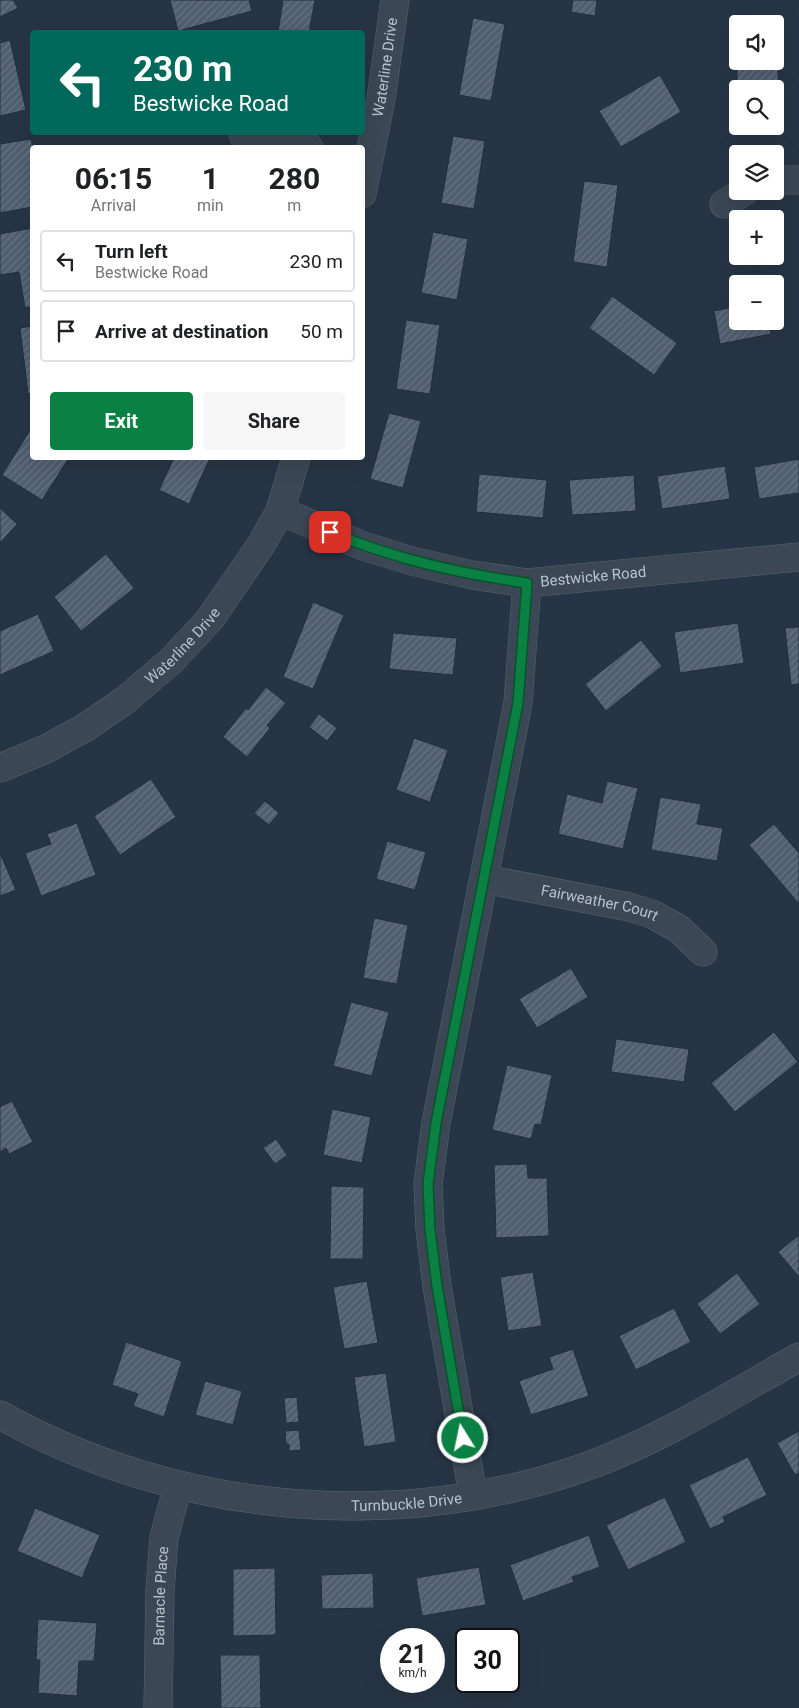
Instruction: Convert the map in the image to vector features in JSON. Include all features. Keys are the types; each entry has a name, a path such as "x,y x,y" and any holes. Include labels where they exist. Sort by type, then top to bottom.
{"street":[{"name":"Waterline Drive","path":"366,158 381,99 396,0"},
{"path":"242,135 294,145"},
{"path":"784,180 799,180"},
{"name":"Waterline Drive","path":"0,768 46,749 86,727 124,701 171,661 210,618 261,545 280,511 295,460"},
{"name":"Bestwicke Road","path":"280,511 364,546 412,561 472,575 527,583 799,557"},
{"path":"473,1495 437,1286 430,1230 428,1184 436,1123 518,703 527,583"},
{"name":"Fairweather Court","path":"484,879 629,907 652,914 679,929 703,952"},
{"name":"Turnbuckle Drive","path":"0,1415 68,1448 127,1470 178,1484 293,1504 368,1506 446,1499 521,1486 598,1462 686,1421 799,1357"},
{"name":"Barnacle Place","path":"158,1708 160,1581 164,1538 178,1484"}],"building":[{"path":"0,0 13,0 18,8 0,17"},
{"path":"170,0 249,0 252,11 178,30"},
{"path":"283,0 315,0 309,30 278,30"},
{"path":"573,0 597,0 595,16 571,12"},
{"path":"473,18 505,24 491,101 459,95"},
{"path":"10,40 26,110 0,116 0,43"},
{"path":"737,70 778,70 778,80 737,80"},
{"path":"660,75 681,112 621,147 599,111"},
{"path":"453,136 485,141 474,209 441,203"},
{"path":"31,139 30,207 0,213 0,144"},
{"path":"584,181 618,185 607,267 573,262"},
{"path":"30,228 30,307 25,308 19,272 0,275 0,234"},
{"path":"433,232 468,239 457,300 421,293"},
{"path":"612,296 677,343 654,375 589,328"},
{"path":"729,308 729,330 770,330 771,334 720,344 714,311"},
{"path":"406,320 440,325 430,394 396,389"},
{"path":"30,326 30,394 28,394 20,328"},
{"path":"389,413 421,421 403,488 370,479"},
{"path":"30,430 30,460 68,460 42,500 2,475"},
{"path":"799,459 799,493 759,499 754,467"},
{"path":"173,460 209,460 189,504 159,490"},
{"path":"725,466 730,499 662,509 657,476"},
{"path":"479,474 547,480 543,518 476,512"},
{"path":"634,475 636,511 572,515 569,480"},
{"path":"0,508 17,524 0,543"},
{"path":"106,554 134,588 81,631 54,597"},
{"path":"313,602 344,615 313,689 283,677"},
{"path":"38,614 54,651 0,675 0,631"},
{"path":"738,623 744,663 680,673 674,632"},
{"path":"799,627 799,684 791,685 785,628"},
{"path":"393,633 457,638 453,675 389,669"},
{"path":"641,640 662,666 606,711 585,684"},
{"path":"266,687 286,703 267,725 270,728 247,757 223,737"},
{"path":"319,714 337,728 327,741 309,727"},
{"path":"414,738 448,750 430,802 396,790"},
{"path":"151,779 176,817 120,855 94,816"},
{"path":"607,781 638,788 623,849 558,834 567,794 602,803"},
{"path":"660,797 701,804 697,824 723,828 717,861 651,850"},
{"path":"265,801 279,813 269,825 254,813"},
{"path":"77,823 96,875 41,896 25,853 51,844 47,834"},
{"path":"774,824 799,853 799,904 749,845"},
{"path":"387,841 426,852 415,890 376,879"},
{"path":"0,853 16,890 0,896"},
{"path":"374,918 408,925 397,984 363,978"},
{"path":"571,968 588,997 537,1028 519,999"},
{"path":"351,1002 389,1012 372,1076 333,1066"},
{"path":"774,1032 798,1062 735,1112 711,1083"},
{"path":"616,1039 689,1049 684,1082 611,1072"},
{"path":"507,1065 552,1075 541,1125 535,1124 531,1139 492,1130"},
{"path":"12,1101 33,1142 9,1154 6,1148 0,1152 0,1107"},
{"path":"332,1109 371,1117 362,1163 323,1155"},
{"path":"276,1139 287,1155 275,1164 263,1148"},
{"path":"527,1164 528,1178 547,1178 549,1236 496,1238 494,1165"},
{"path":"331,1186 364,1187 363,1259 330,1259"},
{"path":"799,1235 799,1277 778,1252"},
{"path":"533,1272 542,1326 508,1331 500,1277"},
{"path":"737,1273 760,1304 720,1334 697,1304"},
{"path":"367,1281 378,1343 344,1349 333,1287"},
{"path":"674,1308 691,1342 636,1370 619,1336"},
{"path":"126,1342 182,1361 164,1417 133,1406 138,1394 112,1385"},
{"path":"573,1349 589,1396 531,1415 519,1381 553,1369 549,1357"},
{"path":"386,1373 396,1442 364,1447 354,1377"},
{"path":"205,1381 242,1391 233,1425 195,1415"},
{"path":"297,1397 299,1422 286,1423 284,1398"},
{"path":"299,1430 301,1450 289,1451 289,1444 286,1444 285,1431"},
{"path":"799,1431 799,1473 795,1475 777,1443"},
{"path":"748,1457 767,1495 723,1517 725,1522 710,1529 689,1485"},
{"path":"665,1497 686,1542 628,1570 606,1525"},
{"path":"35,1508 100,1535 82,1578 17,1551"},
{"path":"589,1535 600,1567 572,1577 574,1582 523,1601 510,1565"},
{"path":"479,1567 486,1605 422,1616 416,1578"},
{"path":"275,1568 276,1635 233,1636 233,1569"},
{"path":"373,1573 374,1608 322,1609 321,1575"},
{"path":"38,1619 97,1623 94,1661 79,1661 77,1696 38,1693 40,1660 36,1660"},
{"path":"220,1655 260,1655 261,1708 221,1708"}],"route":[{"path":"330,532 364,546 412,561 472,575 527,583 518,703 436,1123 428,1184 430,1230 437,1286 463,1438"}]}
